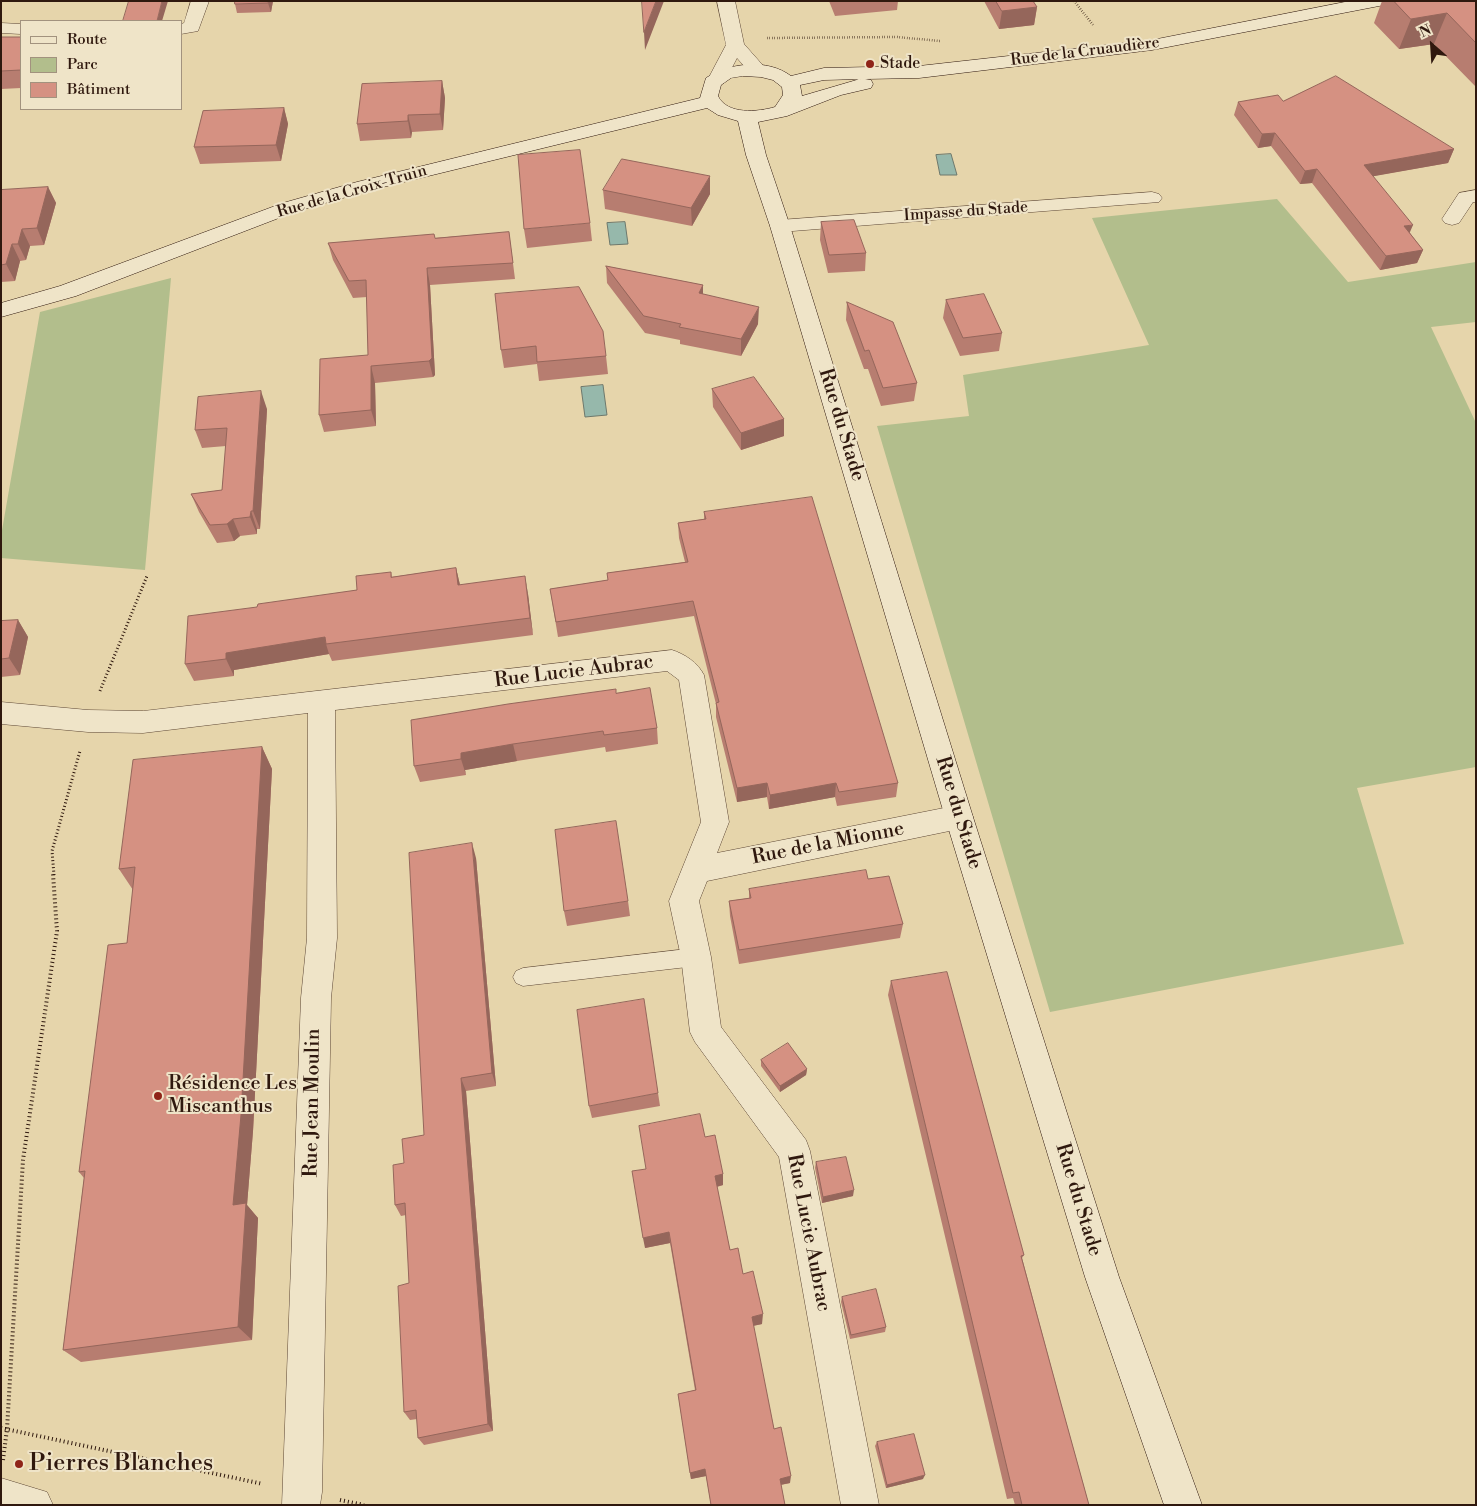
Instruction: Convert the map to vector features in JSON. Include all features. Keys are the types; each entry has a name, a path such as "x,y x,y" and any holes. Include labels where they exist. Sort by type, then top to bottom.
{"street":[{"path":"182,29 192,27 200,1"},
{"path":"726,1 734,42 758,70"},
{"name":"Rue de la Cruaudière","path":"789,82 824,74 919,72 1152,45 1379,1"},
{"path":"1,28 20,29"},
{"path":"717,79 734,42"},
{"path":"782,110 790,103 794,96 789,82 780,76 758,70 730,73 717,79 710,86 709,95 711,101 718,108 730,114 747,117 770,115 836,90 919,72"},
{"name":"Rue de la Croix-Truin","path":"1,310 68,291 290,206 711,101"},
{"name":"Rue du Stade","path":"747,117 756,155 780,226 959,817 1102,1277 1183,1505"},
{"path":"1452,219 1466,197 1476,196"},
{"name":"Impasse du Stade","path":"780,226 1152,198"},
{"name":"Rue Lucie Aubrac","path":"1,712 88,720 143,722 672,660 691,675 715,822 684,902 696,957 706,1032 794,1151 860,1505"},
{"name":"Rue Jean Moulin","path":"302,1499 316,998 322,938 321,701"},
{"name":"Rue de la Mionne","path":"697,870 959,817"},
{"path":"2,1482 34,1505"}],"lane":[{"path":"523,977 696,957"}],"path":[{"path":"1074,1 1096,29 1088,31"},
{"path":"734,42 761,37 824,40 861,36 941,41"},
{"path":"2,1482 7,1429 23,1160 58,932 52,851 88,720 147,576"},
{"path":"1,1428 302,1499 364,1505"}],"green space":[{"path":"1277,199 1348,282 1476,262 1476,322 1431,327 1476,423 1476,767 1357,788 1404,944 1050,1012 877,426 969,416 963,375 1149,345 1092,218"},
{"path":"171,278 145,570 1,558 1,536 40,312"}],"shaded area":[{"path":"951,154 957,175 940,175 936,155"},
{"path":"625,222 628,244 610,245 607,223"},
{"path":"603,385 607,415 585,417 581,387"}],"building":[{"path":"129,1 162,1 157,20 123,20"},
{"path":"235,1 269,1 268,3 235,4"},
{"path":"642,1 656,1 644,32"},
{"path":"996,1 1033,1 1037,7 1002,11"},
{"path":"1394,1 1476,1 1476,43 1447,13 1411,19"},
{"path":"1,37 20,37 20,70 1,71"},
{"path":"1336,76 1454,149 1364,165 1413,225 1404,226 1423,250 1386,256 1317,169 1305,171 1275,133 1262,134 1238,102 1278,95 1283,101"},
{"path":"442,81 440,114 408,115 408,121 357,124 362,84"},
{"path":"284,108 276,145 194,147 203,111"},
{"path":"580,150 590,223 524,229 518,155"},
{"path":"622,159 710,176 691,208 603,190"},
{"path":"48,187 37,228 22,229 18,244 12,244 6,264 1,265 1,190"},
{"path":"854,220 866,253 829,255 821,222"},
{"path":"509,232 513,263 427,268 432,358 429,361 371,366 371,410 319,415 320,359 368,355 366,280 349,281 328,243 434,234 435,238"},
{"path":"606,266 703,285 699,293 759,307 741,339 679,327 681,324 644,316"},
{"path":"579,287 603,331 606,356 537,362 536,346 501,350 495,294"},
{"path":"984,294 1002,333 963,338 946,300"},
{"path":"847,302 893,322 917,383 883,388 869,350 865,351"},
{"path":"754,377 784,419 741,433 712,389"},
{"path":"261,391 253,511 251,511 250,517 233,519 227,524 210,525 191,494 222,490 227,428 195,430 198,397"},
{"path":"812,497 898,783 839,792 836,783 770,795 767,783 737,788 716,703 719,702 693,601 556,622 550,589 608,580 607,573 688,562 678,523 706,519 704,512"},
{"path":"456,568 458,585 525,576 530,618 326,644 325,637 226,653 226,659 185,664 188,616 257,607 258,604 357,590 356,576 391,572 391,577"},
{"path":"18,620 9,658 1,659 1,621"},
{"path":"650,688 657,728 604,735 603,731 513,744 461,753 461,759 414,766 411,720 616,689 616,693"},
{"path":"262,747 241,1115 233,1205 246,1203 238,1327 63,1350 85,1171 79,1172 108,945 127,943 135,867 119,869 133,760"},
{"path":"616,821 628,901 564,911 555,830"},
{"path":"472,843 492,1073 461,1078 488,1424 418,1438 416,1410 404,1412 398,1286 409,1283 405,1203 395,1205 393,1165 404,1163 402,1139 424,1135 409,853"},
{"path":"866,870 868,879 889,876 903,924 739,950 729,901 751,898 749,889"},
{"path":"947,972 1024,1255 1021,1256 1089,1505 1022,1505 1019,1492 1013,1493 891,981"},
{"path":"644,999 658,1093 589,1106 577,1010"},
{"path":"788,1043 807,1069 780,1086 761,1060"},
{"path":"700,1114 705,1137 715,1135 723,1174 715,1176 730,1250 738,1248 743,1274 753,1271 763,1314 752,1317 774,1429 781,1427 791,1476 780,1479 785,1505 711,1505 705,1469 690,1473 678,1394 696,1390 669,1232 643,1238 632,1171 646,1169 639,1126"},
{"path":"846,1157 854,1190 823,1197 816,1162"},
{"path":"876,1289 886,1327 851,1335 842,1297"},
{"path":"914,1434 925,1475 887,1485 877,1442"}],"place":[{"name":"Stade","path":"870,64"},
{"name":"Résidence Les Miscanthus","path":"158,1096"},
{"name":"Pierres Blanches","path":"19,1464"}]}
